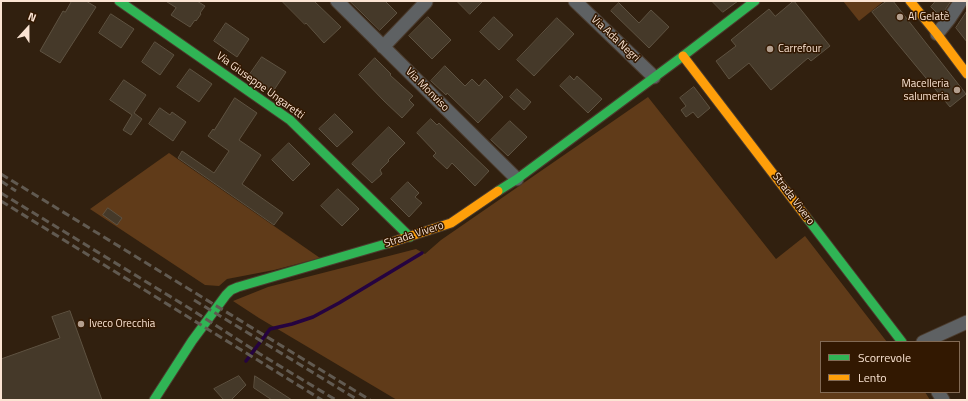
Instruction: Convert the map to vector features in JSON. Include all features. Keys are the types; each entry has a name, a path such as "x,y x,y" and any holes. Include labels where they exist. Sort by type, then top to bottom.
{"street":[{"name":"Via Giuseppe Ungaretti","path":"119,1 290,120 410,237"},
{"name":"Via Monviso","path":"337,1 516,179"},
{"name":"Via Ada Negri","path":"575,1 654,77"},
{"name":"Strada Vivero","path":"154,400 192,341 231,290 238,286 410,237 451,223 516,179 683,56 754,1"},
{"path":"910,1 967,74"},
{"path":"936,34 962,1"},
{"path":"383,47 426,2"},
{"name":"Strada Vivero","path":"683,56 901,341"},
{"path":"925,341 967,322"}],"shaded area":[{"path":"843,1 884,1 859,21"},
{"path":"648,97 776,259 805,236 886,341 820,341 820,393 926,393 930,400 397,400 233,301 268,287 416,249 425,254 441,240"},
{"path":"169,153 320,258 274,270 227,279 219,286 205,285 90,209"}],"building":[{"path":"72,1 86,1 96,7 60,63 40,51 63,11 65,12"},
{"path":"166,1 197,1 205,6 196,21 195,20 190,27 171,15 176,8"},
{"path":"282,1 314,1 341,27 324,43 306,23 305,24"},
{"path":"350,1 385,1 397,13 380,30"},
{"path":"457,1 483,1 470,14"},
{"path":"712,1 738,1 723,12"},
{"name":"Carrefour","path":"794,1 830,46 811,61 808,58 771,90 749,63 729,79 716,61 736,46 731,40 769,9 775,16"},
{"path":"887,1 893,1 966,94 950,107 872,12"},
{"path":"936,1 951,1 941,16 931,7"},
{"path":"619,3 639,23 651,10 669,27 649,48 611,11"},
{"path":"967,11 967,42 956,28"},
{"path":"111,14 134,29 121,48 99,33"},
{"path":"428,17 451,40 432,59 409,36"},
{"path":"494,17 513,35 499,50 480,32"},
{"path":"557,18 574,34 534,76 517,60"},
{"path":"226,23 249,39 237,57 214,41"},
{"path":"155,42 174,55 160,75 142,62"},
{"path":"262,57 286,72 272,93 248,77"},
{"path":"375,58 391,74 390,75 413,96 409,100 414,105 402,118 359,75"},
{"path":"445,66 465,86 472,79 479,86 485,79 503,97 478,123 447,93 446,95 431,81"},
{"path":"190,69 212,84 199,102 177,87"},
{"path":"570,76 574,80 577,76 602,99 588,113 560,86"},
{"path":"124,80 146,95 134,113 142,119 131,135 123,130 132,115 110,100"},
{"path":"694,87 710,108 698,118 693,112 686,117 681,110 686,106 680,98"},
{"path":"517,89 531,102 524,110 510,97"},
{"path":"235,98 257,113 239,140 261,155 242,184 283,213 274,225 178,158 182,151 214,173 229,151 208,136 213,129 214,130"},
{"path":"160,108 170,115 172,112 186,122 173,141 149,124"},
{"path":"335,114 353,132 337,147 319,129"},
{"path":"431,119 437,125 439,123 489,171 475,186 452,163 447,169 433,156 436,153 417,133"},
{"path":"510,121 527,137 508,156 491,140"},
{"path":"389,127 405,143 388,160 389,161 380,170 382,174 372,183 352,164"},
{"path":"289,143 310,164 293,181 272,160"},
{"path":"408,182 419,193 415,197 422,203 409,217 391,199"},
{"path":"338,189 359,209 342,226 321,206"},
{"path":"108,208 122,218 117,225 103,215"},
{"path":"70,311 102,400 1,400 1,359 60,338 52,317"},
{"path":"239,376 246,385 231,400 224,400 214,389"},
{"path":"255,376 292,400 272,400 254,388"}],"waterway":[{"path":"246,361 270,329 313,317 422,253"}],"railway":[{"path":"1,174 370,400"},
{"path":"1,181 16,191"},
{"path":"1,193 336,400"},
{"path":"1,201 322,400"},
{"path":"194,300 358,400"}],"traffic: fast":[{"path":"119,1 290,120 410,237"},
{"path":"498,191 517,179 755,1"},
{"path":"807,218 901,341"},
{"path":"154,400 192,341 231,290 389,243"}],"traffic: slow":[{"path":"910,1 967,74"},
{"path":"683,56 807,218"},
{"path":"389,243 451,223 498,191"}],"place":[{"name":"Al Gelatè","path":"900,17"},
{"name":"Carrefour","path":"770,49"},
{"name":"Macelleria salumeria","path":"957,90"},
{"name":"Iveco Orecchia","path":"81,324"}]}
